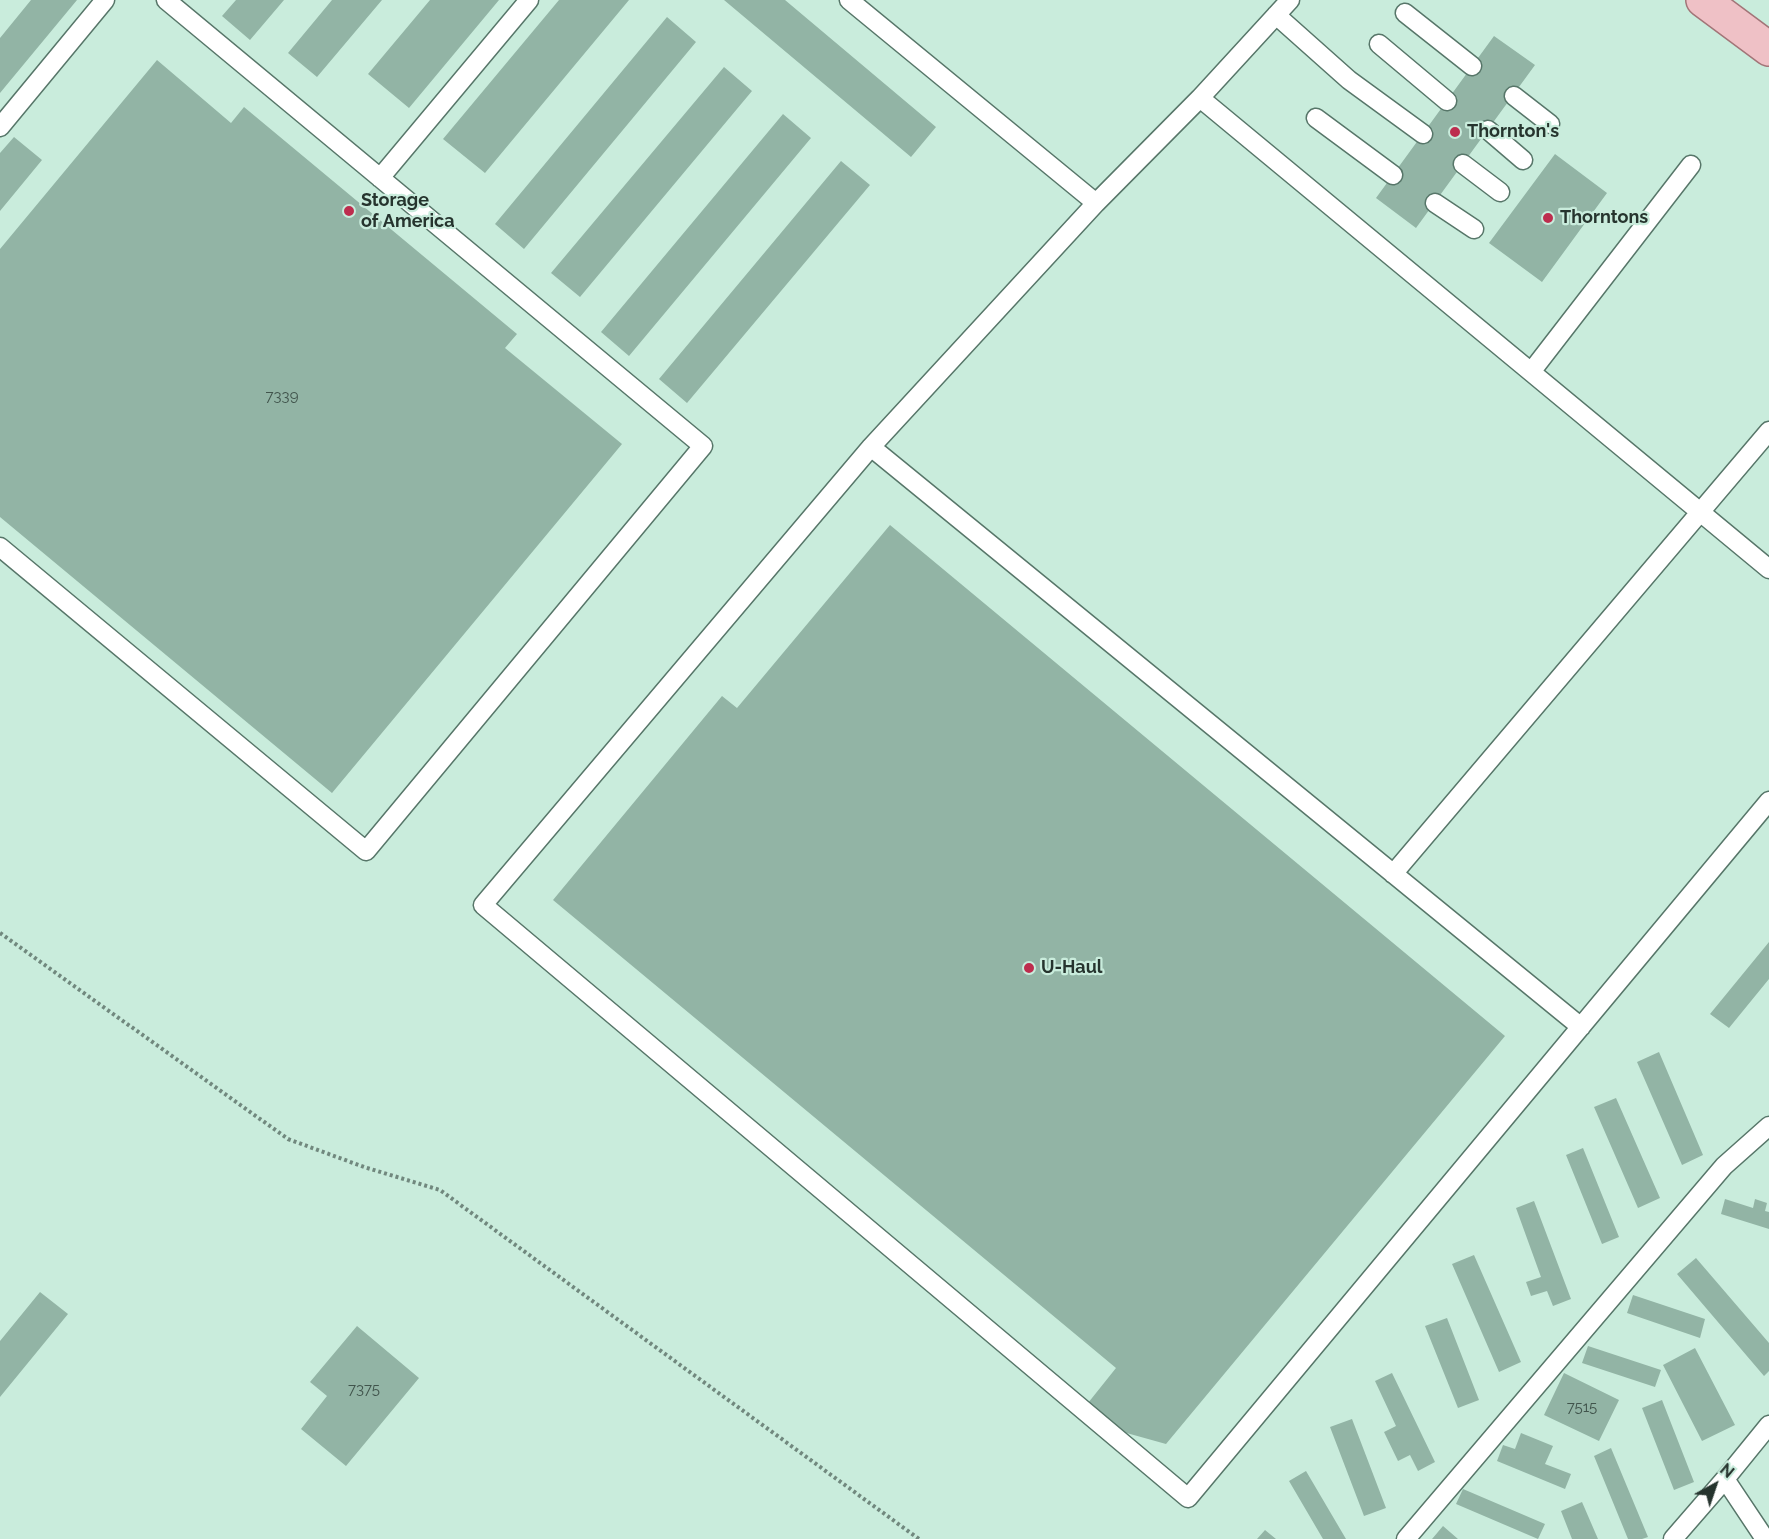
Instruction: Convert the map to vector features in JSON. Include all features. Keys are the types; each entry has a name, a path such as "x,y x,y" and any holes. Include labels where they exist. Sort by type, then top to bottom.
{"main road":[{"path":"1702,0 1769,49"}],"lane":[{"path":"0,127 105,0"},
{"path":"0,547 366,851 702,446 166,0"},
{"path":"380,178 529,0"},
{"path":"849,0 1096,204"},
{"path":"1290,0 1200,98 1096,204 871,447 483,904 1188,1498 1769,801"},
{"path":"1405,13 1472,66"},
{"path":"1276,15 1349,80 1423,134"},
{"path":"1379,44 1447,101"},
{"path":"1514,96 1550,123"},
{"path":"1200,98 1769,570"},
{"path":"1316,118 1393,175"},
{"path":"1488,130 1523,160"},
{"path":"1463,164 1500,192"},
{"path":"1531,372 1691,165"},
{"path":"1434,203 1474,229"},
{"path":"1393,874 1769,431"},
{"path":"871,447 1581,1027"},
{"path":"1406,1539 1724,1166 1769,1126"},
{"path":"1673,1539 1769,1425"},
{"path":"1725,1479 1765,1539"}],"path":[{"path":"0,933 288,1139 364,1167 440,1190 919,1539"}],"building":[{"path":"31,0 77,0 0,93 0,38"},
{"path":"236,0 284,0 250,40 222,16"},
{"path":"332,0 382,0 317,77 288,53"},
{"path":"430,0 499,0 409,108 368,74"},
{"path":"559,0 629,0 485,173 443,139"},
{"path":"724,0 785,0 936,127 911,157"},
{"path":"667,17 696,42 524,249 495,224"},
{"name":"Thornton's","path":"1494,36 1535,65 1416,228 1376,198"},
{"path":"157,60 231,123 244,107 517,334 505,348 622,444 332,793 0,517 0,249"},
{"path":"724,67 752,91 580,297 551,273"},
{"path":"783,114 811,138 629,356 601,332"},
{"path":"14,137 42,160 0,211 0,153"},
{"name":"Thorntons","path":"1555,154 1607,193 1542,282 1489,243"},
{"path":"841,161 870,185 687,403 659,379"},
{"name":"U-Haul","path":"890,525 1505,1036 1166,1444 1123,1432 1088,1403 1116,1368 553,900 722,696 737,708"},
{"path":"1769,942 1769,979 1729,1028 1710,1014"},
{"path":"1659,1052 1703,1155 1682,1165 1637,1062"},
{"path":"1616,1098 1660,1198 1638,1208 1594,1107"},
{"path":"1583,1148 1619,1237 1602,1244 1566,1155"},
{"path":"1725,1199 1753,1208 1755,1199 1767,1203 1765,1211 1769,1212 1769,1229 1721,1214"},
{"path":"1534,1201 1571,1299 1553,1306 1547,1291 1531,1296 1526,1282 1541,1277 1516,1208"},
{"path":"1474,1255 1521,1362 1499,1372 1452,1264"},
{"path":"1696,1258 1769,1343 1769,1371 1764,1376 1677,1274"},
{"path":"40,1292 68,1314 0,1397 0,1341"},
{"path":"1633,1295 1705,1319 1700,1338 1627,1313"},
{"path":"1447,1318 1479,1400 1458,1408 1425,1326"},
{"path":"357,1326 419,1378 346,1466 301,1429 327,1396 310,1382"},
{"path":"1588,1346 1661,1370 1655,1387 1582,1363"},
{"path":"1695,1348 1735,1425 1702,1441 1663,1365"},
{"path":"1392,1373 1435,1462 1418,1471 1410,1455 1398,1461 1384,1432 1396,1426 1375,1381"},
{"path":"1564,1373 1619,1400 1599,1441 1544,1415"},
{"path":"1662,1400 1694,1482 1674,1490 1642,1408"},
{"path":"1352,1419 1386,1508 1364,1516 1330,1427"},
{"path":"1521,1433 1553,1446 1545,1464 1571,1474 1565,1489 1497,1461 1503,1445 1515,1449"},
{"path":"1611,1448 1648,1537 1628,1539 1594,1456"},
{"path":"1306,1471 1346,1539 1323,1539 1289,1481"},
{"path":"1463,1489 1545,1524 1538,1539 1456,1504"},
{"path":"1582,1502 1598,1539 1572,1539 1561,1511"},
{"path":"1443,1526 1458,1539 1432,1539"},
{"path":"1265,1530 1276,1539 1257,1539"}],"place":[{"name":"Thornton's","path":"1455,132"},
{"name":"Storage of America","path":"349,211"},
{"name":"Thorntons","path":"1548,218"},
{"name":"U-Haul","path":"1029,968"}]}
